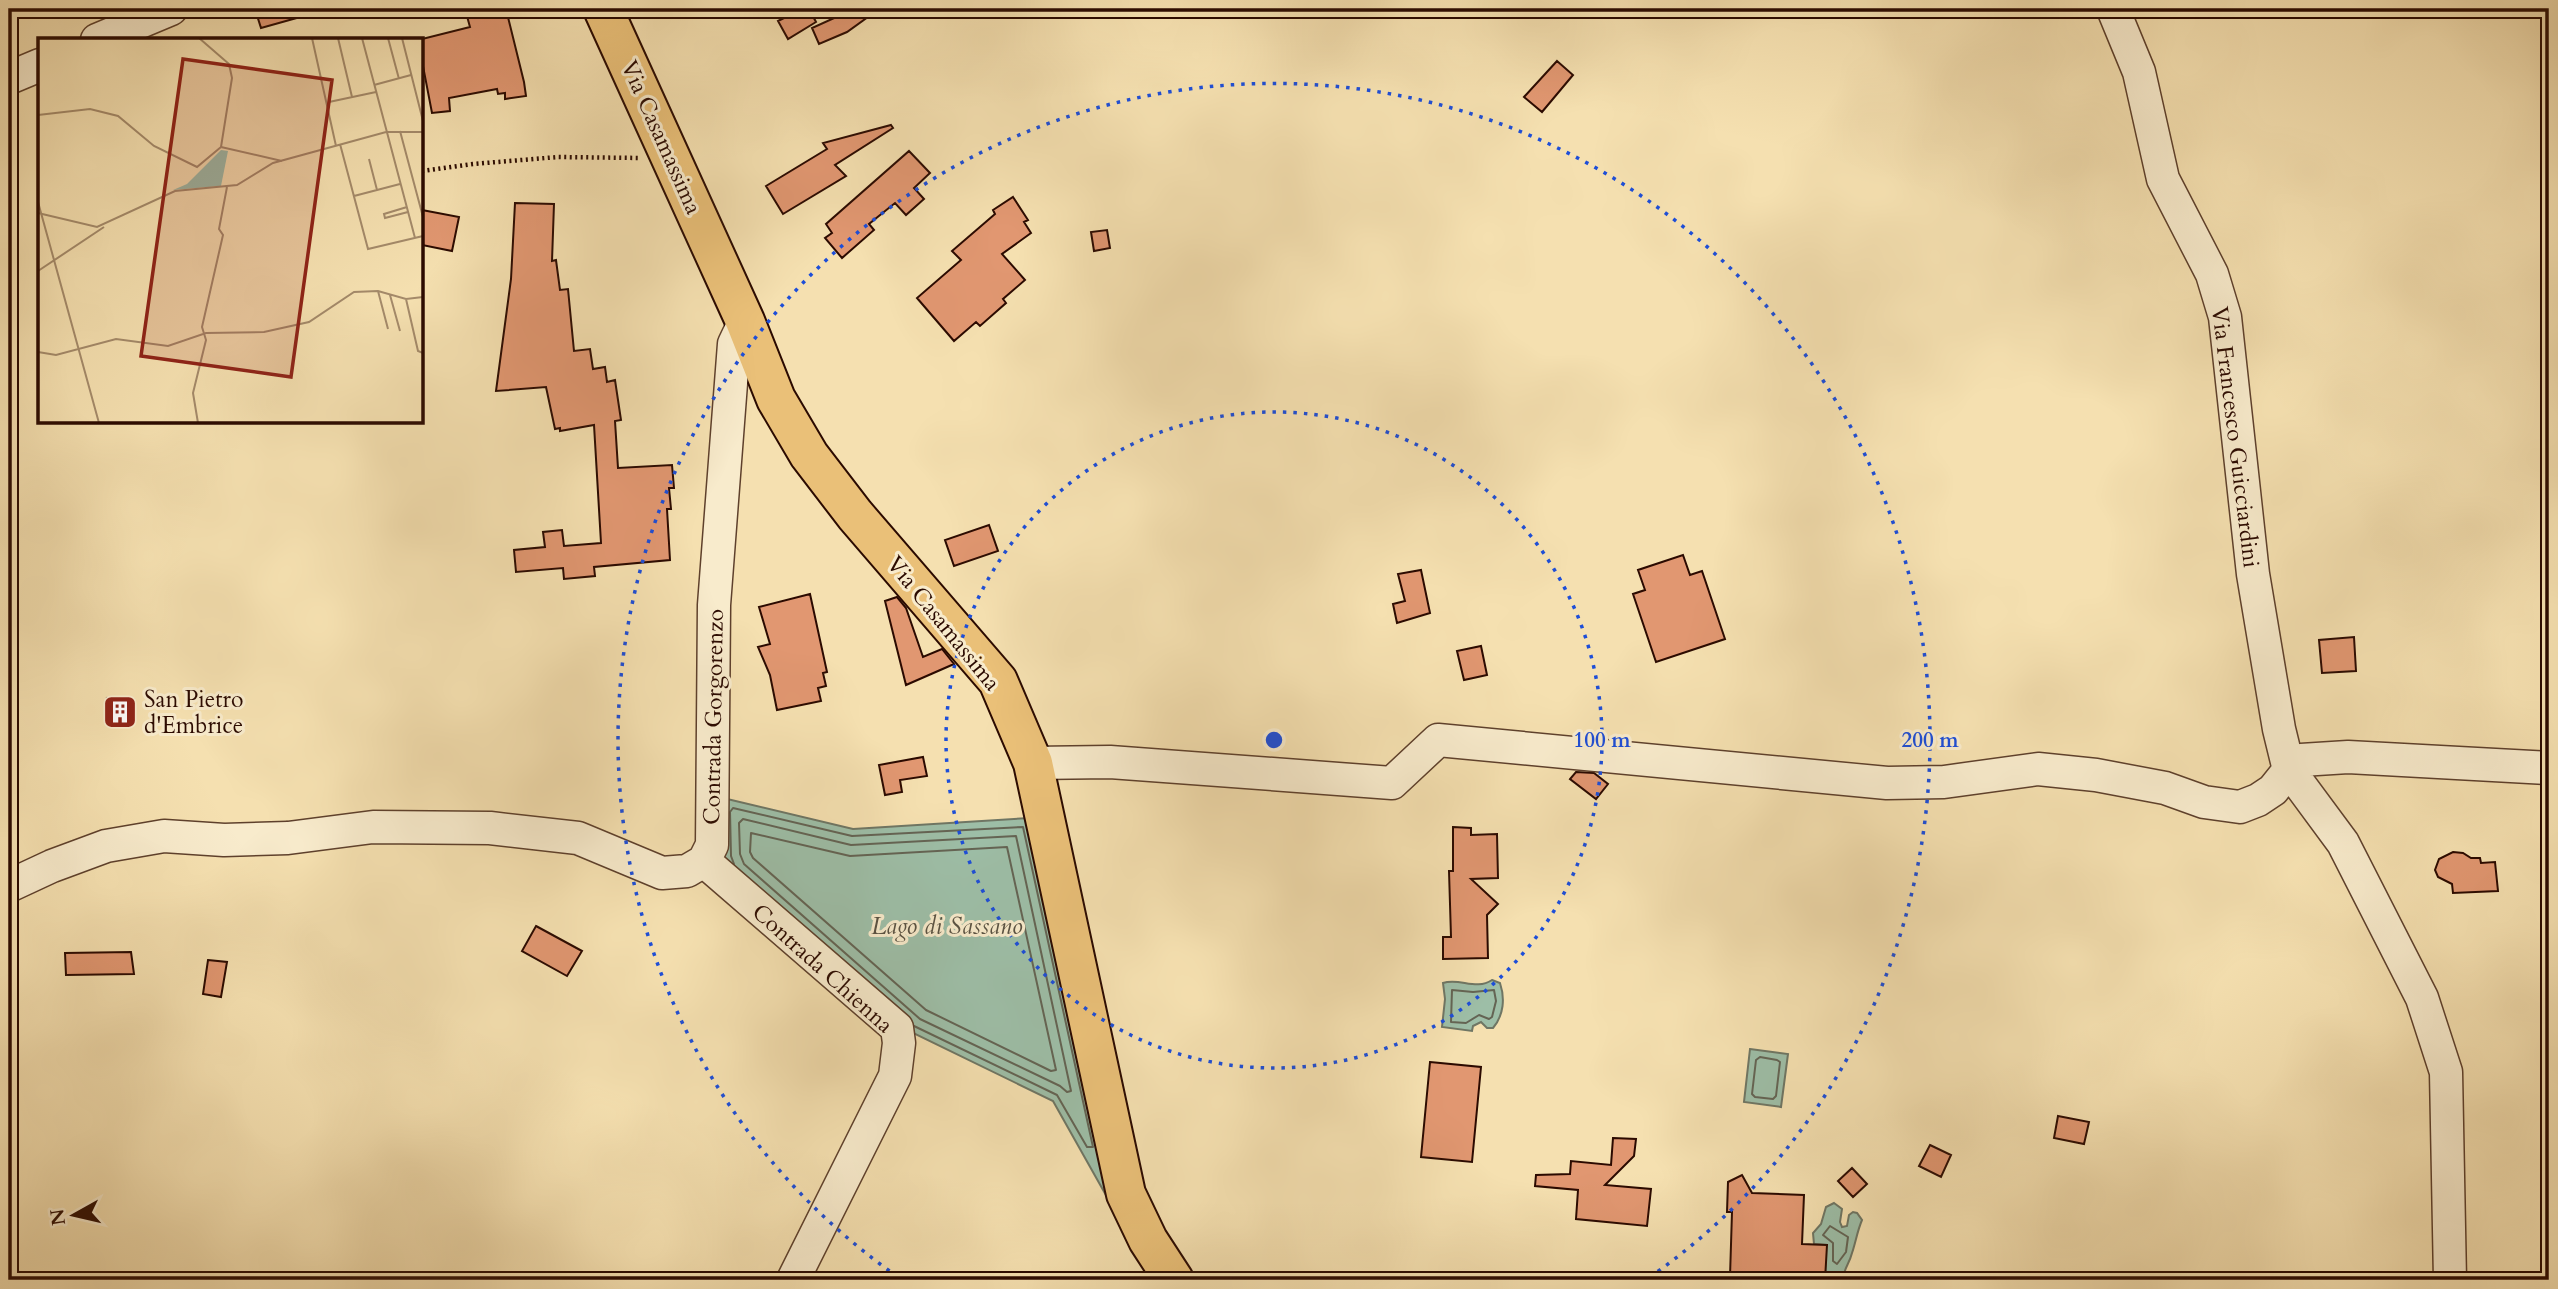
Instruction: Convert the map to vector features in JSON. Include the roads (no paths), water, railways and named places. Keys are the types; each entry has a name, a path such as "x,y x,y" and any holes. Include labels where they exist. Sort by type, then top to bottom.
{"main road":[{"name":"Via Casamassima","path":"603,9 745,321 776,398 809,455 897,565 998,681 1033,763 1126,1194 1148,1240 1174,1280"}],"street":[{"path":"102,38 171,9"},
{"name":"Via Francesco Guicciardini","path":"2113,9 2139,72 2163,179 2212,274 2225,317 2253,574 2287,764"},
{"path":"9,78 38,66"},
{"name":"Contrada Gorgorenzo","path":"704,861 712,845 714,605 734,344 745,321"},
{"path":"1033,763 1110,762 1392,783 1438,740 1887,783 1944,782 2038,769 2096,775 2165,788 2204,802 2240,807 2273,790 2287,764 2301,760 2348,757 2549,768"},
{"path":"2287,764 2343,843 2421,998 2446,1072 2451,1280"},
{"path":"9,886 106,846 164,836 224,840 288,838 373,827 491,828 578,838 662,873 687,871 704,861"},
{"name":"Contrada Chienna","path":"704,861 897,1028 900,1043 895,1076 793,1280"}],"water":[{"name":"Lago di Sassano","path":"723,798 853,829 1029,818 1116,1213 1053,1101 911,1032 724,858"},
{"path":"1492,980 1500,983 1503,995 1501,1012 1493,1028 1487,1028 1481,1022 1473,1026 1472,1031 1442,1027 1445,999 1443,983 1480,984"},
{"path":"1750,1049 1788,1054 1781,1107 1744,1102"},
{"path":"1834,1203 1842,1209 1842,1227 1847,1226 1849,1215 1853,1212 1862,1220 1843,1280 1825,1280 1826,1245 1814,1244 1813,1233 1821,1224 1826,1207"}],"place":[{"name":"San Pietro d'Embrice","path":"120,712"}]}
